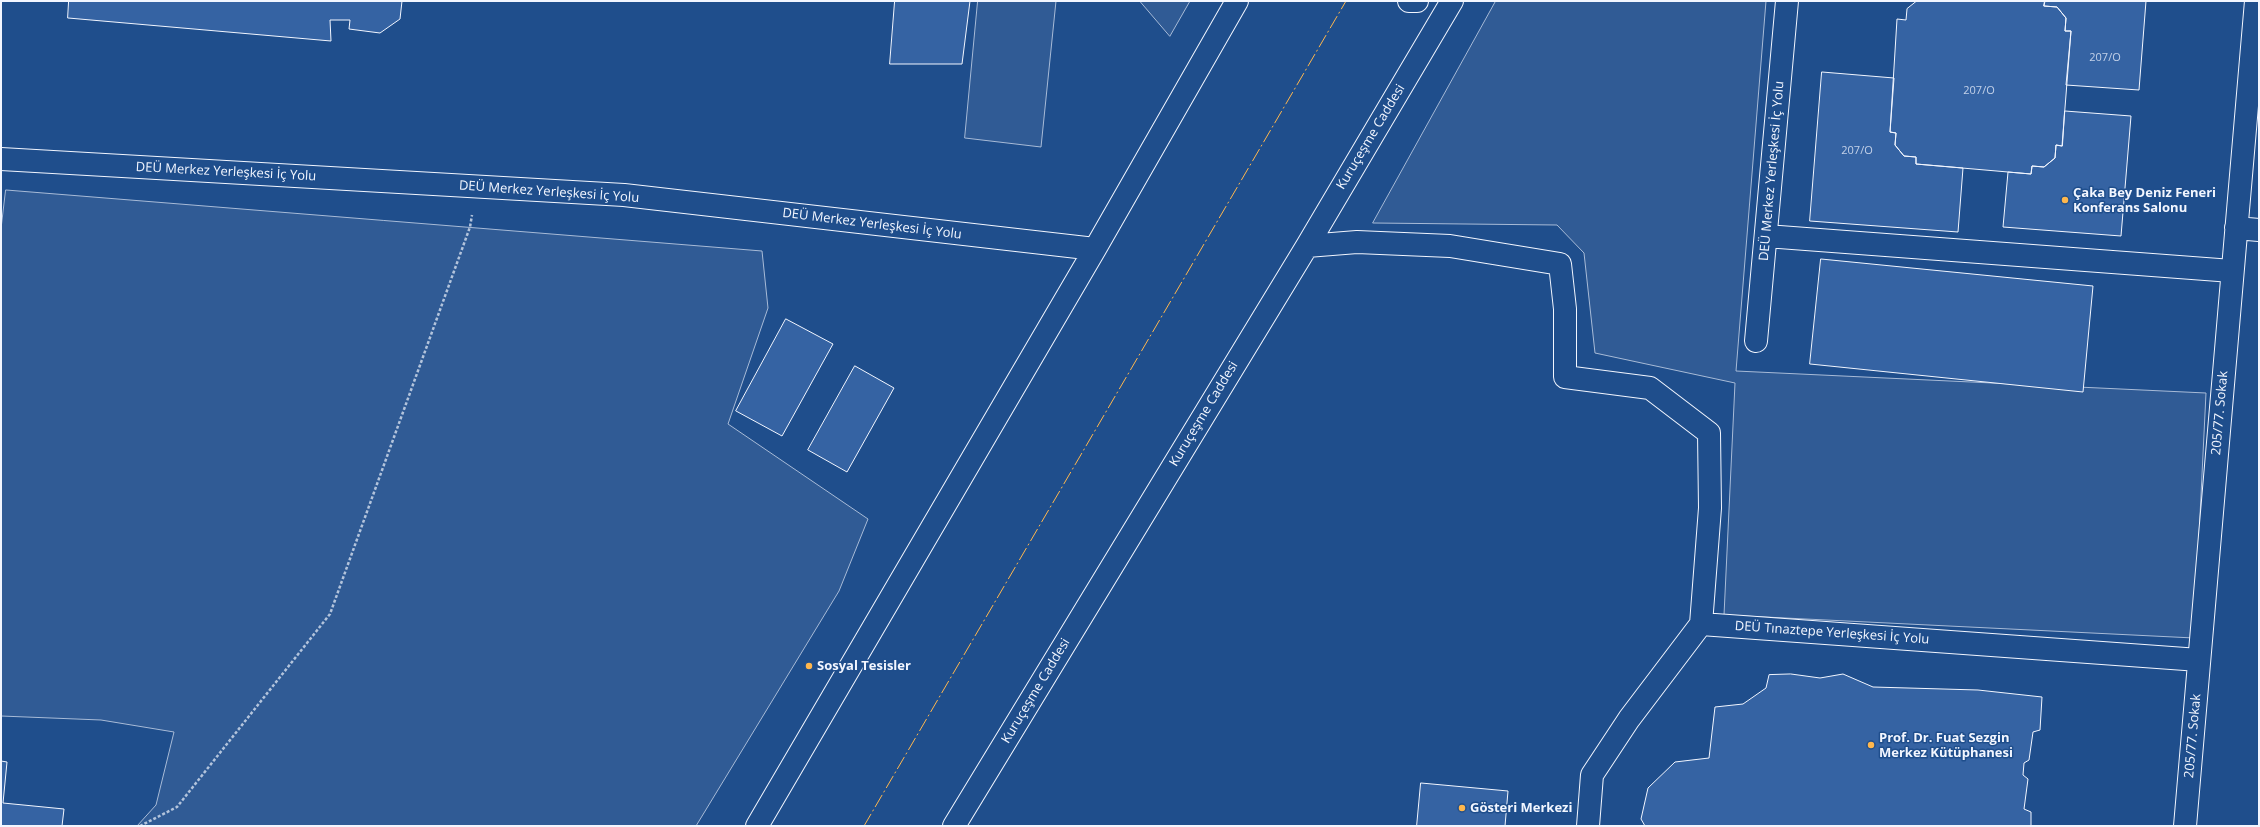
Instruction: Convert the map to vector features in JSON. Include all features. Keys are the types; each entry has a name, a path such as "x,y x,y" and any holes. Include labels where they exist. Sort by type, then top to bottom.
{"street":[{"path":"757,826 1095,249 1237,1"},
{"path":"1409,1 1417,1"},
{"name":"Kuruçeşme Caddesi","path":"954,826 1307,246 1452,1"},
{"name":"DEÜ Merkez Yerleşkesi İç Yolu","path":"1756,341 1787,1"},
{"name":"205/77. Sokak","path":"2179,824 2199,660 2256,1"},
{"name":"DEÜ Merkez Yerleşkesi İç Yolu","path":"1,159 624,195 1095,249"},
{"path":"2236,228 2259,230"},
{"path":"1766,236 2232,271"},
{"path":"1307,246 1357,242 1450,246 1560,264 1565,309 1565,377 1650,388 1709,433 1710,508 1701,624 1630,720 1592,775 1588,826"},
{"name":"DEÜ Tınaztepe Yerleşkesi İç Yolu","path":"1701,624 2199,660"}],"path":[{"path":"140,826 177,807 330,614 470,227 477,187"}],"shaded area":[{"path":"978,1 1056,1 1041,147 965,138"},
{"path":"1140,1 1190,1 1170,36"},
{"path":"1496,1 1766,1 1736,371 2206,393 2194,638 1724,615 1735,383 1595,353 1584,253 1557,225 1373,223"},
{"path":"6,190 762,251 768,308 728,424 868,519 839,591 696,826 137,826 156,805 174,732 101,720 1,716 1,229"}],"building":[{"path":"69,1 402,1 400,19 380,33 349,29 350,20 330,20 331,41 68,18"},
{"path":"895,1 970,1 962,64 890,64"},
{"path":"1917,1 2045,1 2044,6 2057,7 2066,18 2065,31 2071,31 2062,146 2056,145 2055,158 2044,167 2032,166 2031,174 1916,164 1916,157 1904,156 1895,145 1896,133 1890,132 1897,19 1906,20 1907,9"},
{"path":"2045,1 2146,1 2139,90 2066,85 2071,31 2065,31 2066,18 2057,7 2044,6"},
{"path":"1822,72 1894,78 1890,132 1896,133 1895,145 1904,156 1916,157 1916,164 1963,168 1958,232 1810,221"},
{"name":"Çaka Bey Deniz Feneri Konferans Salonu","path":"2065,111 2131,116 2121,236 2003,227 2008,172 2031,174 2032,166 2044,167 2055,158 2056,145 2062,146"},
{"path":"1821,259 2093,286 2083,392 1810,364"},
{"path":"786,319 833,344 782,436 736,411"},
{"path":"855,366 894,388 847,472 808,450"},
{"name":"Prof. Dr. Fuat Sezgin Merkez Kütüphanesi","path":"1791,674 1820,678 1843,674 1873,687 1978,690 2042,697 2040,730 2033,732 2029,760 2024,763 2023,775 2028,779 2024,809 2031,812 2031,826 1645,826 1641,819 1648,788 1675,762 1709,758 1715,707 1743,704 1766,688 1769,675"},
{"path":"1,761 7,762 3,803 64,809 62,826 1,826"},
{"name":"Gösteri Merkezi","path":"1421,783 1508,791 1505,826 1417,826"}],"power":[{"path":"864,826 1346,1"}],"place":[{"name":"Çaka Bey Deniz Feneri Konferans Salonu","path":"2065,200"},
{"name":"Sosyal Tesisler","path":"809,666"},
{"name":"Prof. Dr. Fuat Sezgin Merkez Kütüphanesi","path":"1871,745"},
{"name":"Gösteri Merkezi","path":"1462,808"}]}
